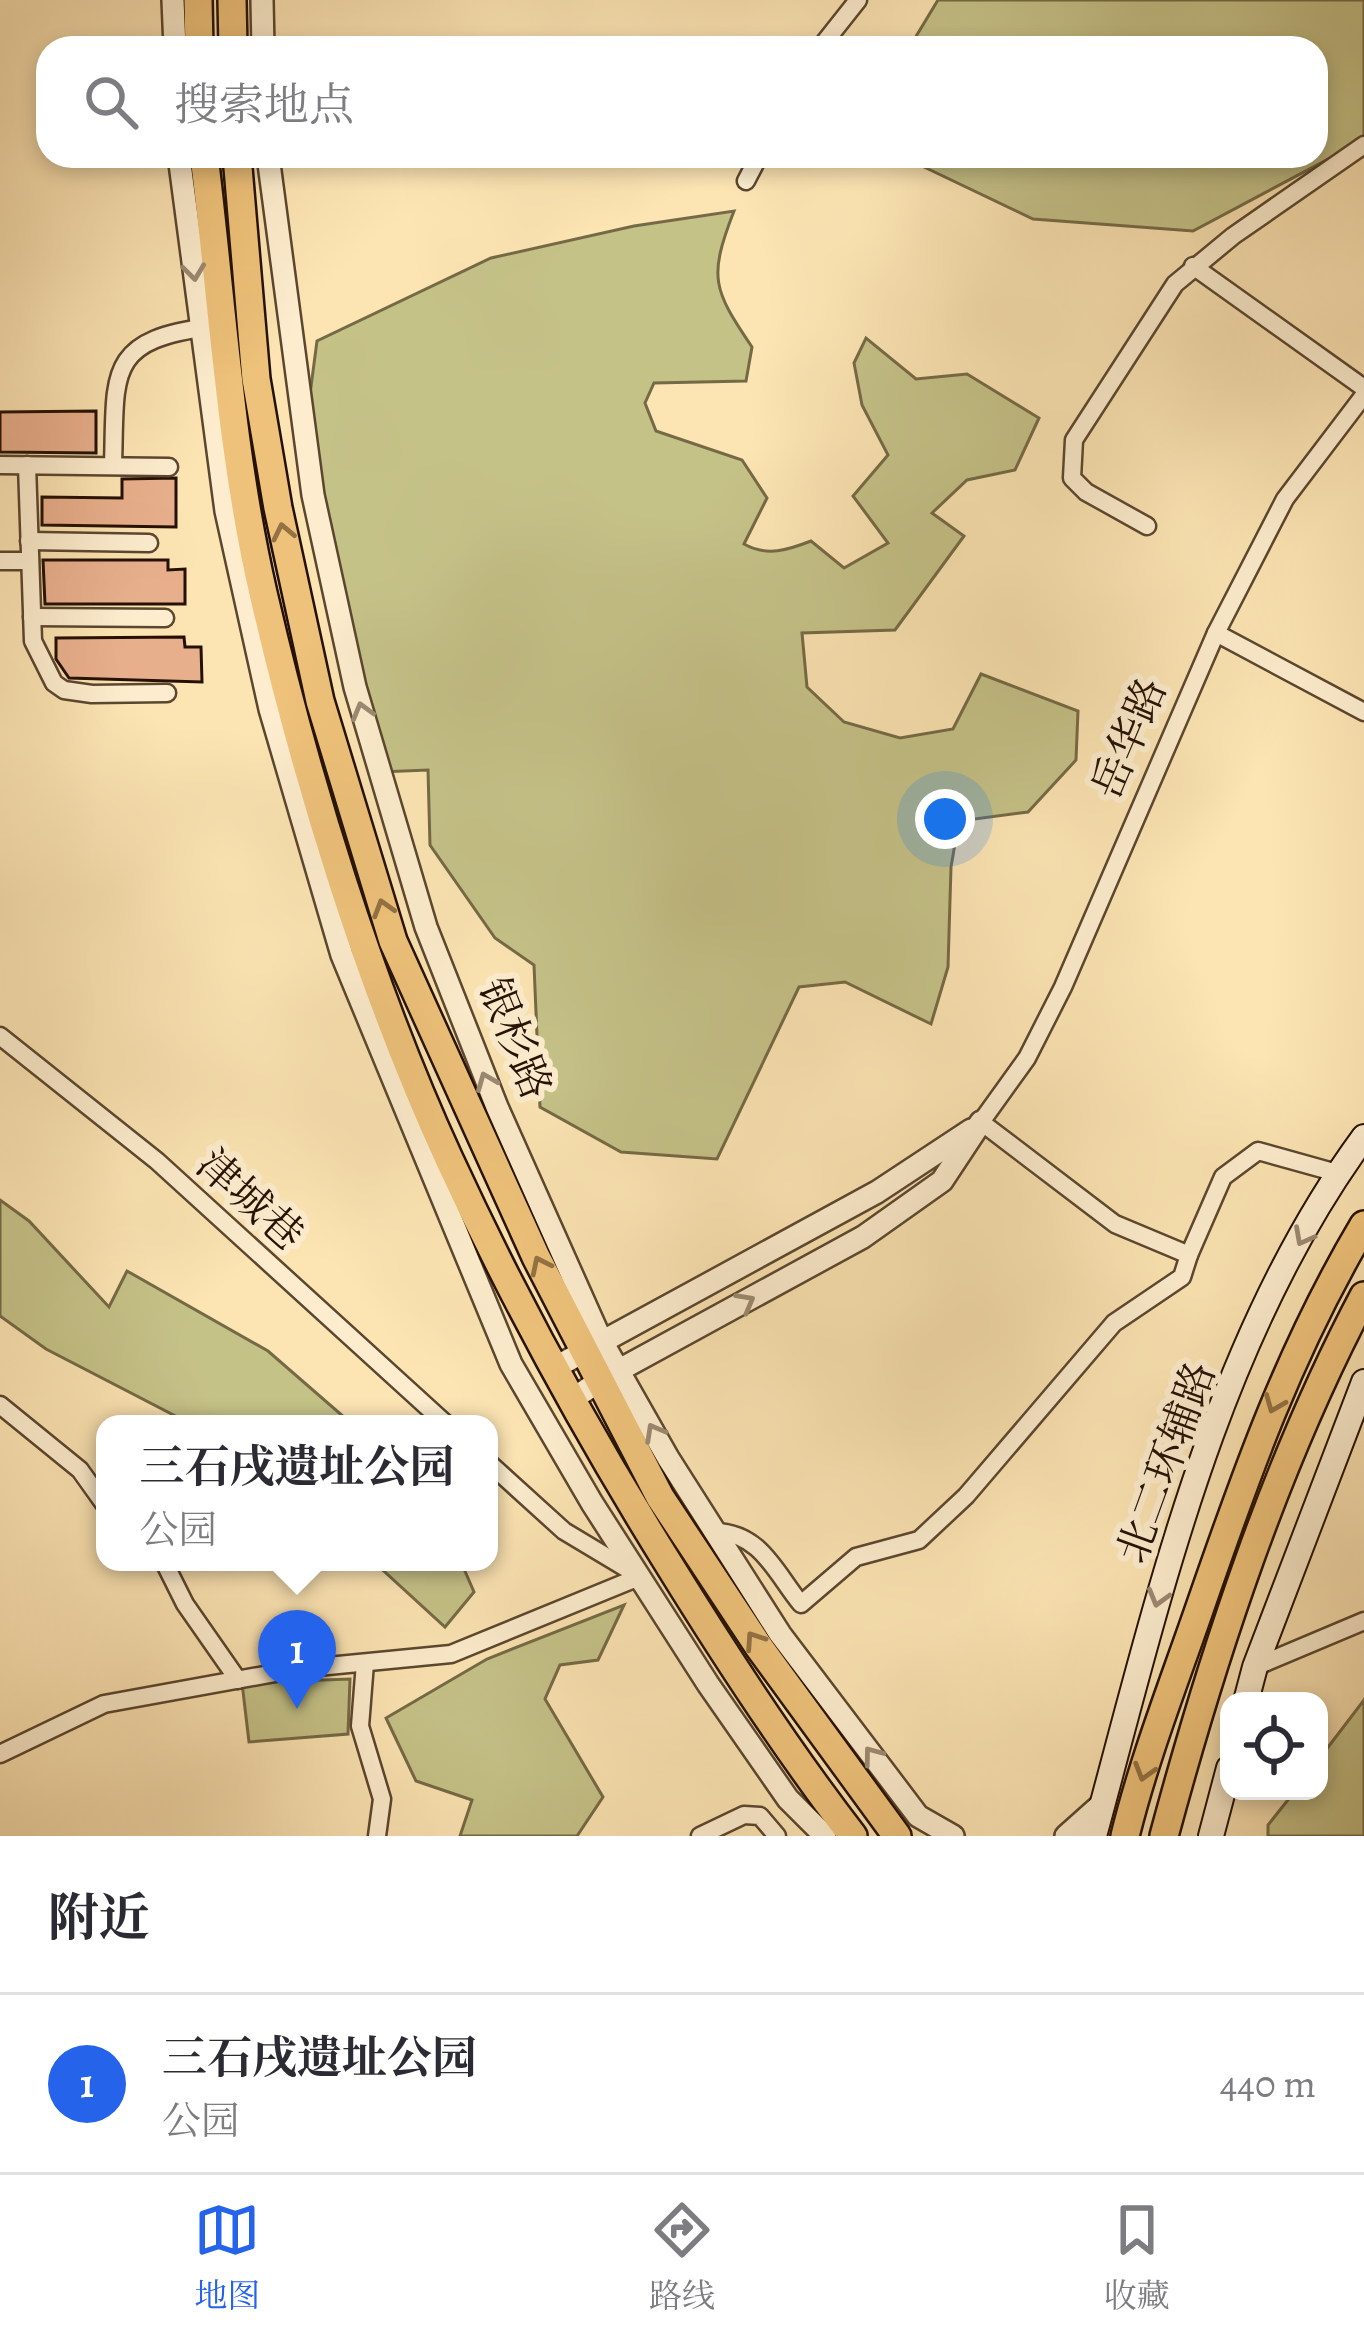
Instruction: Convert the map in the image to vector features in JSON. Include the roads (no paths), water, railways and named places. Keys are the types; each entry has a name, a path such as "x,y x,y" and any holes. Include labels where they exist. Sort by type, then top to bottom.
{"main road":[{"path":"198,0 199,36"},
{"path":"232,0 233,36"},
{"name":"银杉路","path":"206,168 244,488 262,588 292,713 365,947 448,1157 571,1400 790,1755 853,1836"},
{"name":"银杉路","path":"236,168 226,326 256,379 320,701 393,940 536,1257 610,1375 660,1497 759,1648 897,1836"},
{"name":"北二环辅路","path":"1094,1836 1158,1597 1207,1445 1266,1307 1337,1173 1364,1137"},
{"path":"1125,1836 1246,1474 1297,1347 1364,1225"},
{"path":"1164,1836 1275,1492 1328,1365 1364,1296"},
{"path":"1248,1692 1364,1382"},
{"path":"790,1755 840,1836"},
{"path":"1211,1836 1221,1800"}],"street":[{"path":"173,0 174,36"},
{"path":"262,0 263,36"},
{"path":"830,36 859,0"},
{"path":"1147,526 1072,478 1074,440 1167,294 1193,266 1364,145"},
{"name":"银杉路","path":"182,168 226,326 226,511 260,665 342,956 511,1364 708,1684 788,1799 825,1836"},
{"name":"银杉路","path":"270,168 313,495 355,687 426,927 593,1345"},
{"path":"746,181 753,168"},
{"path":"1193,266 1364,392"},
{"path":"112,464 117,380 124,363 149,339 226,326"},
{"name":"岳华路","path":"571,1400 863,1237 942,1181 1027,1058 1063,987 1216,633 1285,499 1364,392"},
{"path":"0,465 169,467"},
{"path":"27,465 32,617 38,655 54,683 64,690 166,693"},
{"path":"29,541 149,543"},
{"path":"0,561 30,562"},
{"path":"32,617 165,618"},
{"path":"1216,633 1364,712"},
{"name":"津城巷","path":"0,1036 157,1161 436,1415"},
{"path":"981,1123 1115,1224 1189,1255"},
{"name":"岳华路","path":"554,1368 877,1192 981,1123"},
{"path":"715,1532 735,1533 756,1543 802,1604 856,1558 919,1540 966,1496 1114,1323 1182,1276 1223,1177 1258,1151 1337,1173"},
{"name":"银杉路","path":"610,1375 780,1634 918,1816 953,1836"},
{"path":"0,1405 80,1470 96,1492"},
{"path":"498,1471 565,1531 640,1577"},
{"path":"168,1571 185,1604 238,1680"},
{"path":"0,1754 104,1704 238,1680 451,1654 640,1577"},
{"path":"1255,1667 1364,1621"},
{"path":"365,1663 360,1726 382,1799 377,1836"},
{"path":"1066,1836 1103,1803"},
{"path":"700,1836 745,1815 760,1816 777,1836"}],"place":[{"name":"三石戌遗址公园","path":"297,1709"}]}
